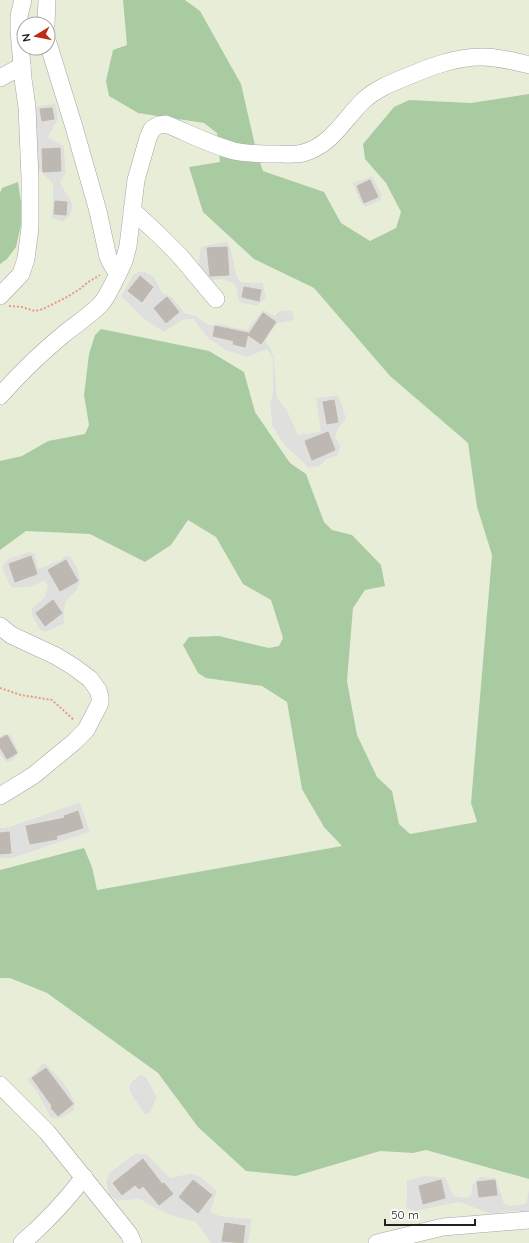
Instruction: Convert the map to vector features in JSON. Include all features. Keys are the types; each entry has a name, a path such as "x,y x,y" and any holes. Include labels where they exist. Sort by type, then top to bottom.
{"street":[{"path":"0,296 21,274 26,259 30,228 28,115 22,66 19,23 23,0"},
{"path":"46,16 47,0"},
{"path":"52,56 98,211 108,257 115,270"},
{"path":"0,396 42,353 99,306 111,290 115,270 124,261 128,246 136,180 152,129 159,125 166,124 213,144 234,151 257,154 303,153 318,147 339,130 365,99 383,87 442,63 465,58 481,57 499,58 529,65"},
{"path":"0,78 22,66"},
{"path":"132,210 180,256 216,299"},
{"path":"0,626 12,635 56,656 74,667 90,679 98,690 100,697 100,703 86,730 74,742 34,775 0,796"},
{"path":"0,1085 47,1132 129,1234 133,1243"},
{"path":"22,1243 43,1225 69,1197 84,1177"},
{"path":"377,1243 443,1227 529,1220"}],"path":[{"path":"0,296 10,306 22,307 35,311 43,309 67,297 88,282 115,270"},
{"path":"0,688 21,695 52,700 86,730"}],"shaded area":[{"path":"56,103 58,119 48,137 64,146 66,173 60,182 73,205 70,215 63,222 52,218 53,184 38,169 35,106"},
{"path":"372,176 382,195 381,200 366,207 361,204 352,183"},
{"path":"227,241 231,250 237,277 241,282 263,283 266,298 257,306 241,303 238,299 236,287 206,281 198,266 200,247"},
{"path":"138,272 145,272 154,277 162,292 172,297 185,313 196,316 208,325 219,324 247,330 263,310 293,310 295,320 276,324 266,343 270,347 274,357 277,398 287,410 298,435 316,398 338,395 346,420 338,428 341,446 337,456 327,459 320,466 309,468 284,445 272,426 270,403 273,393 246,357 225,350 207,337 193,319 183,320 164,332 145,320 121,296 133,275"},
{"path":"28,552 70,556 78,569 80,580 77,590 65,602 64,624 45,632 40,630 32,615 32,608 45,597 45,581 29,587 12,588 2,567 8,559"},
{"path":"5,734 11,735 19,753 12,761 6,763 0,754 0,736"},
{"path":"80,802 90,832 13,858 0,858 0,828 9,827"},
{"path":"42,1064 47,1065 67,1087 75,1102 74,1111 59,1119 51,1118 37,1092 27,1079 35,1073"},
{"path":"140,1075 146,1077 157,1097 150,1113 145,1115 131,1094 129,1087 131,1082"},
{"path":"136,1153 147,1154 170,1178 191,1173 201,1177 217,1191 220,1216 252,1219 248,1243 211,1243 196,1222 169,1215 139,1199 118,1201 109,1195 106,1182 109,1173"},
{"path":"425,1176 445,1177 454,1196 471,1196 472,1185 480,1176 496,1178 504,1203 526,1204 529,1188 529,1213 513,1211 491,1214 459,1202 416,1211 406,1208 407,1180"}],"green space":[{"path":"0,0 123,0 127,45 138,113 204,123 217,133 220,162 189,167 254,259 314,288 390,376 468,443 477,507 492,555 471,803 477,823 410,834 399,824 392,791 377,777 357,735 347,681 353,608 365,590 352,535 332,530 324,522 306,474 290,463 255,412 244,372 95,335 89,354 84,395 89,426 85,434 48,441 22,456 0,461 0,264 7,259 2,188 0,193","holes":["55,103 58,119 48,137 64,146 66,173 60,182 73,205 70,215 63,222 52,218 53,184 38,169 35,107","227,241 231,250 237,277 241,282 263,283 266,298 257,306 241,303 238,299 236,287 233,283 223,279 206,281 198,266 201,247","138,272 145,272 154,277 162,292 172,297 185,313 196,316 208,325 219,324 247,330 263,310 275,316 279,311 292,310 294,320 276,324 266,340 266,343 270,347 274,357 277,398 287,410 298,435 321,432 316,398 338,395 346,420 338,428 335,438 341,446 337,456 327,459 320,466 309,468 284,445 272,426 270,403 273,393 273,358 267,349 246,357 225,350 207,337 193,319 183,320 164,332 145,320 121,296 133,275"]},
{"path":"123,0 185,0 200,11 241,84 257,154 263,171 324,192 341,223 370,241 396,228 401,212 386,183 365,159 363,144 394,107 409,100 471,103 529,94 529,1179 426,1150 413,1153 380,1151 296,1176 246,1171 198,1127 158,1073 47,993 10,978 0,978 0,870 84,848 92,867 97,890 342,846 324,827 302,789 287,702 262,686 206,678 198,673 183,645 189,637 219,636 269,648 279,646 283,638 271,600 243,584 216,537 188,520 171,545 145,562 90,534 26,531 0,550 0,461 22,456 48,441 85,434 89,425 84,395 89,354 95,335 101,329 209,351 244,372 255,412 290,463 306,474 324,522 332,530 352,535 381,565 385,586 365,590 353,608 347,681 357,735 377,777 392,791 399,824 410,834 477,822 471,803 492,555 477,507 468,443 390,376 314,288 254,259 203,212 189,167 220,162 217,133 204,123 138,113 109,96 106,81 113,50 127,45"},
{"path":"185,0 529,0 529,94 471,103 409,100 394,107 363,144 365,159 386,183 401,212 396,228 370,241 341,223 324,192 263,171 200,11","holes":["372,176 382,195 381,200 366,207 361,204 352,183"]},
{"path":"18,182 23,216 16,247 7,259 0,264 0,193 2,188"},
{"path":"188,520 216,537 243,584 271,600 283,638 279,647 269,648 219,636 189,637 184,645 198,673 206,678 262,686 287,702 302,789 342,846 96,890 92,867 84,848 0,870 0,858 13,858 90,832 80,802 9,827 0,828 0,754 6,763 12,761 19,753 11,735 5,734 0,736 0,550 26,531 90,534 145,562 171,545","holes":["28,552 34,552 38,569 61,560 64,556 70,556 78,569 80,580 77,590 65,602 64,624 45,632 40,630 32,615 32,608 45,597 48,586 45,581 29,587 12,588 2,567 8,559"]},
{"path":"0,978 10,978 47,993 158,1073 198,1127 296,1176 380,1151 413,1153 426,1150 529,1179 526,1204 509,1206 504,1203 496,1178 480,1177 472,1185 471,1196 465,1198 454,1196 445,1177 425,1176 407,1180 406,1208 416,1211 459,1202 491,1214 513,1211 529,1213 529,1243 248,1243 252,1219 220,1216 210,1212 217,1191 201,1177 191,1173 170,1178 147,1154 136,1153 109,1173 106,1182 109,1195 118,1201 139,1199 169,1215 196,1222 211,1243 0,1243","holes":["42,1064 47,1065 67,1087 75,1102 74,1111 59,1119 51,1118 37,1092 27,1079 35,1073","140,1075 146,1077 157,1097 150,1113 145,1115 131,1094 129,1087 131,1082"]}],"building":[{"path":"52,108 54,119 42,121 40,109"},
{"path":"60,148 61,171 43,172 42,149"},
{"path":"370,180 378,197 364,203 357,186"},
{"path":"55,201 67,202 66,215 54,214"},
{"path":"227,247 229,275 210,276 207,248"},
{"path":"140,276 153,287 142,302 128,291"},
{"path":"244,287 261,290 259,301 242,297"},
{"path":"167,297 179,312 166,323 154,308"},
{"path":"263,313 276,322 261,344 248,335"},
{"path":"215,326 248,333 245,347 233,344 234,341 213,336"},
{"path":"334,400 338,422 327,424 323,402"},
{"path":"328,432 335,450 312,460 305,441"},
{"path":"31,556 37,574 15,582 9,564"},
{"path":"66,560 78,581 60,591 48,570"},
{"path":"53,600 62,613 45,626 36,613"},
{"path":"7,735 17,753 7,759 0,747 0,739"},
{"path":"78,811 83,828 56,836 57,839 30,844 26,826 65,818 64,816"},
{"path":"9,832 11,853 0,854 0,833"},
{"path":"46,1068 73,1104 58,1116 51,1108 52,1106 32,1078"},
{"path":"143,1159 162,1184 164,1183 173,1194 159,1205 143,1186 139,1189 135,1185 122,1195 113,1183"},
{"path":"193,1180 212,1195 198,1213 179,1197"},
{"path":"441,1180 445,1198 423,1204 419,1186"},
{"path":"495,1180 497,1195 479,1197 477,1182"},
{"path":"225,1223 245,1226 243,1243 222,1241"}]}
